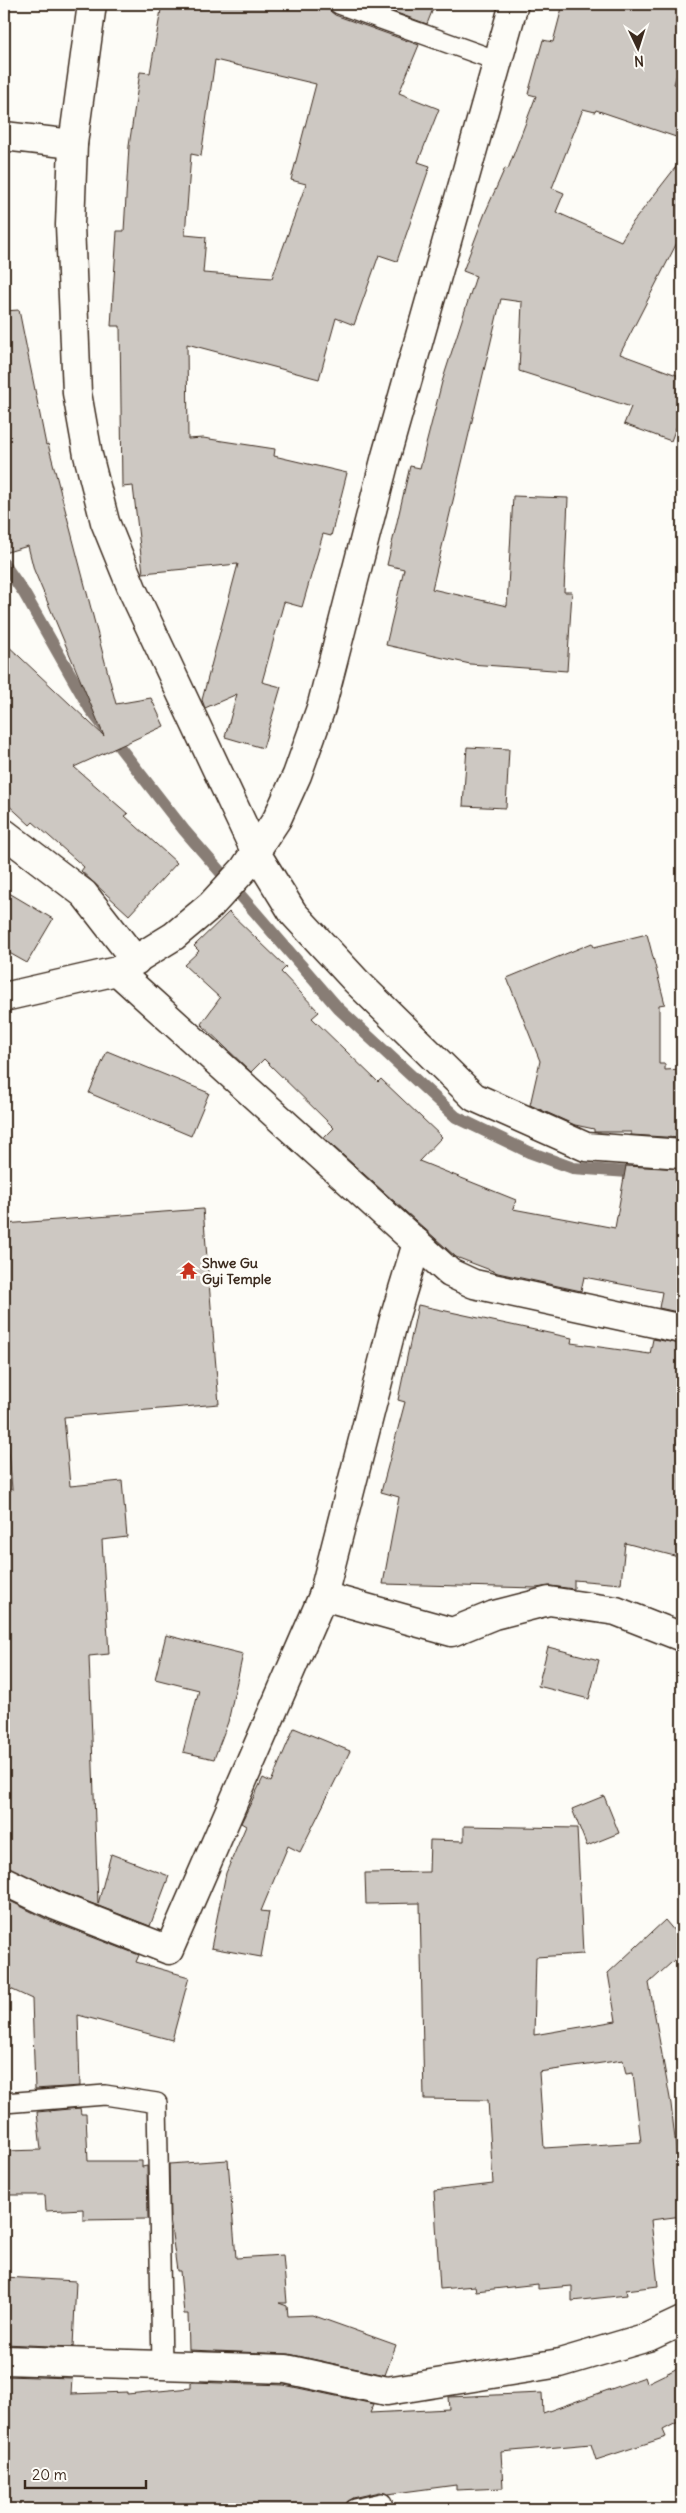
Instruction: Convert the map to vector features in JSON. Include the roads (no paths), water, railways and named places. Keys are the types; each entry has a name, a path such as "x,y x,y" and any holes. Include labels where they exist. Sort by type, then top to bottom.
{"street":[{"path":"92,4 74,144 70,225 76,393 105,522 250,861 293,913 356,981 474,1097 586,1147 682,1154"},
{"path":"4,997 127,966 174,936 211,905 250,861 276,819 296,775 320,708 386,456 514,4"},
{"path":"4,136 74,144"},
{"path":"4,834 84,894 127,966 450,1273 474,1284 682,1329"},
{"path":"4,1881 54,1905 169,1950 323,1596 394,1319 417,1243"},
{"path":"323,1596 452,1632 494,1615 550,1601 616,1611 682,1637"},
{"path":"4,2360 286,2369 387,2391 560,2363 648,2337 682,2321"}],"lane":[{"path":"339,4 498,61"},
{"path":"4,2103 104,2095 157,2103 162,2364"},
{"path":"355,2509 382,2503"}],"waterway":[{"path":"4,564 24,593 90,709 184,830 338,1008 456,1117 529,1152 573,1168 642,1173"}],"place":[{"name":"Shwe Gu Gyi Temple","path":"188,1271"}]}
